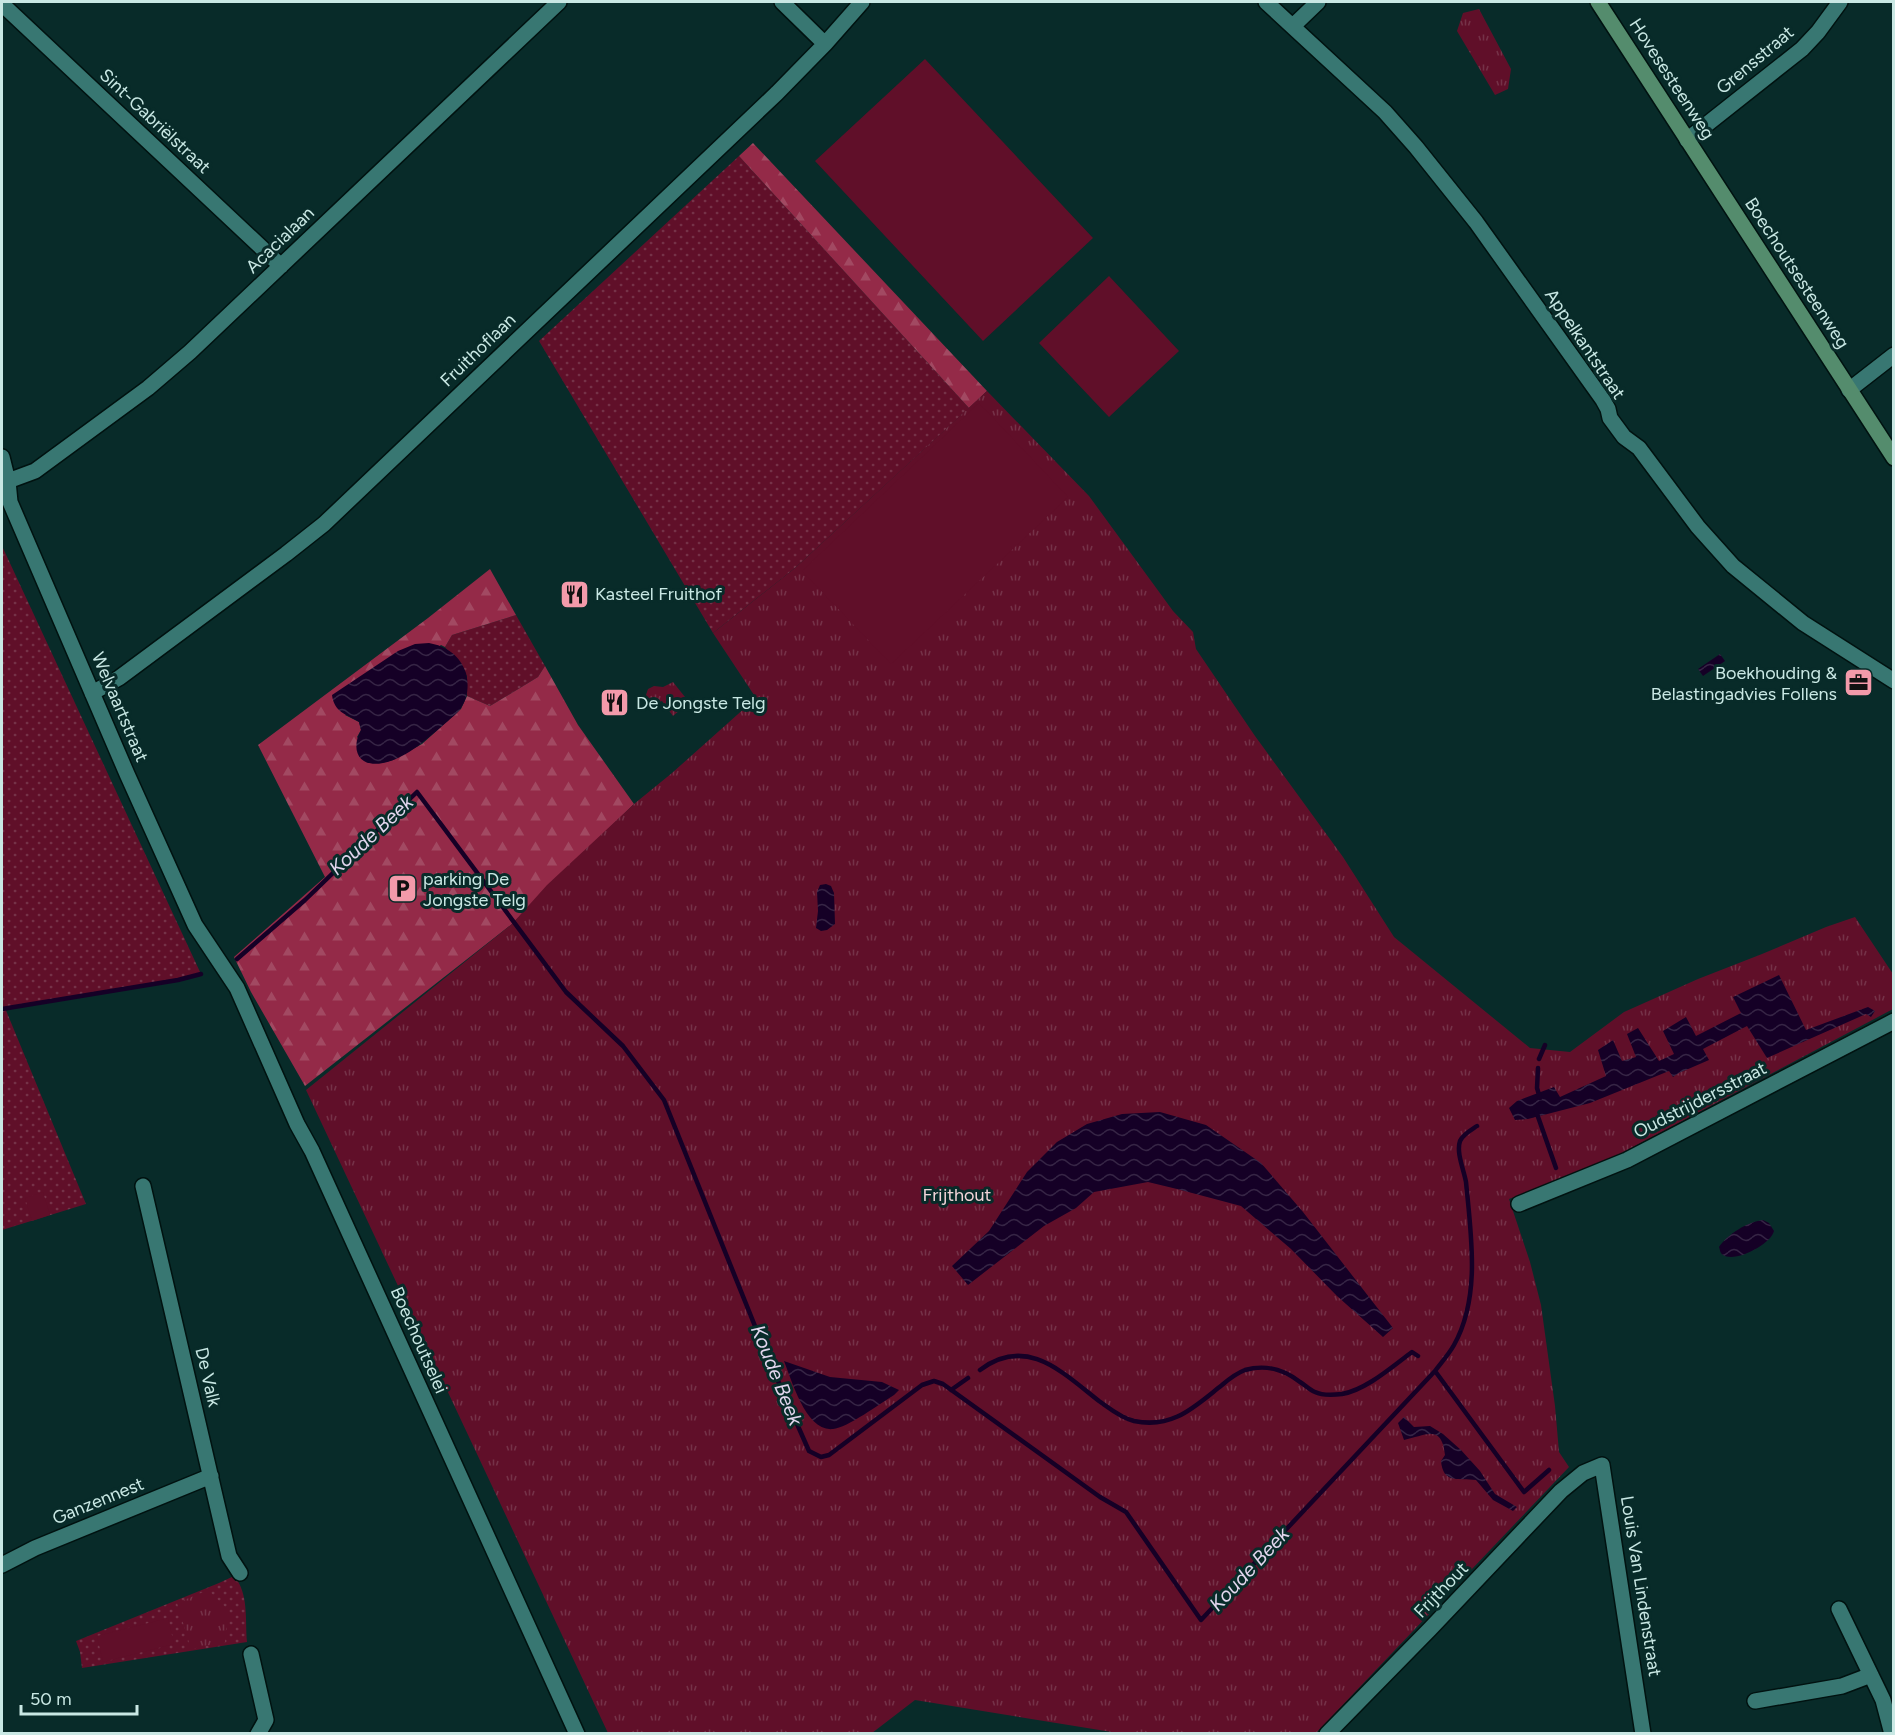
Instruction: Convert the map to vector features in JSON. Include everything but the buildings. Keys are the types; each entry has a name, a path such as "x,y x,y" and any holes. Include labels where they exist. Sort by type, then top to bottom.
{"street":[{"name":"Acacialaan","path":"8,481 35,471 148,388 190,352 559,2"},
{"path":"782,2 825,44"},
{"name":"Fruithoflaan","path":"92,693 119,678 324,524 777,93 862,2"},
{"name":"Appelkantstraat","path":"1266,2 1385,112 1456,194 1603,400 1610,418 1624,437 1640,448 1698,526 1733,566 1803,623 1893,681"},
{"path":"1293,26 1318,2"},
{"name":"Hovesesteenweg","path":"1598,2 1713,178"},
{"name":"Grensstraat","path":"1687,140 1802,49 1840,2"},
{"name":"Sint-Gabriëlstraat","path":"2,4 281,266"},
{"name":"Boechoutsesteenweg","path":"1713,178 1893,459"},
{"path":"1849,390 1893,356"},
{"name":"Welvaartstraat","path":"2,457 10,502 92,693 195,925 222,965"},
{"name":"Boechoutselei","path":"222,965 237,988 297,1124 312,1151 577,1734"},
{"name":"Oudstrijdersstraat","path":"1519,1204 1626,1160 1893,1022"},
{"name":"De Valk","path":"143,1186 229,1556 240,1573"},
{"name":"Louis Van Lindenstraat","path":"1583,1473 1602,1466 1643,1734"},
{"name":"Frijthout","path":"1327,1734 1562,1491 1583,1473"},
{"name":"Ganzennest","path":"2,1565 35,1548 211,1476"},
{"path":"1839,1609 1883,1700 1892,1734"},
{"path":"252,1654 266,1720 258,1734"},
{"path":"1755,1701 1842,1686 1871,1675"}],"green space":[{"path":"1479,9 1511,69 1508,89 1495,95 1457,31 1463,13"},
{"path":"925,59 1093,238 983,341 815,161"},
{"path":"753,143 987,391 969,408 739,156"},
{"path":"739,156 969,408 795,568 713,633 539,341"},
{"path":"1109,276 1179,351 1109,417 1039,343"},
{"name":"Frijthout","path":"987,391 1089,496 1173,611 1193,632 1196,649 1255,736 1343,857 1394,937 1530,1048 1570,1052 1624,1012 1698,979 1855,917 1893,974 1893,1009 1603,1163 1509,1199 1530,1262 1541,1305 1559,1452 1569,1467 1316,1733 1118,1733 915,1700 872,1733 608,1733 306,1090 512,924 547,885 634,804 756,698 713,633 795,568"},
{"path":"979,403 1068,497 891,664 802,571"},
{"path":"2,546 201,974 178,980 5,1008 86,1204 2,1230"},
{"path":"490,569 516,615 452,635 445,647 441,645 345,715 359,722 361,730 357,737 382,763 393,760 422,744 461,709 467,696 490,706 538,677 545,666 578,725 634,804 512,924 305,1086 251,992 234,957 325,877 258,745"},
{"path":"516,615 545,666 538,677 490,706 467,696 467,676 445,647 452,635"},
{"path":"673,682 689,702 673,716 662,701 656,703 648,699 646,695 648,689 654,686 663,687"},
{"path":"43,1192 50,1215 32,1221 25,1198"},
{"path":"234,1576 244,1599 247,1642 82,1668 76,1641"},
{"path":"208,1590 228,1610 225,1642 191,1649 177,1603"},
{"path":"168,1618 174,1644 103,1662 97,1636"}],"water":[{"path":"429,643 452,652 466,673 468,687 460,710 418,746 401,757 383,763 368,763 359,756 357,751 356,744 361,730 359,722 338,709 332,695 398,651 415,644"},
{"path":"1720,654 1725,661 1703,676 1698,669"},
{"path":"820,885 831,886 834,893 835,924 821,931 816,928 817,892"},
{"path":"1779,975 1806,1030 1868,1007 1875,1011 1871,1017 1866,1014 1767,1058 1747,1026 1703,1049 1709,1060 1673,1077 1669,1071 1590,1103 1528,1119 1515,1120 1509,1108 1517,1101 1554,1087 1560,1097 1606,1076 1598,1050 1613,1040 1622,1061 1636,1057 1627,1034 1638,1028 1659,1061 1674,1054 1663,1031 1686,1017 1696,1036 1741,1013 1733,997"},
{"path":"1160,1112 1206,1125 1261,1163 1303,1212 1393,1328 1383,1337 1337,1296 1291,1249 1241,1206 1148,1182 1094,1192 1076,1208 1044,1226 968,1285 952,1266 989,1231 1027,1172 1057,1142 1087,1124 1122,1114"},
{"path":"1763,1220 1769,1223 1774,1231 1767,1241 1744,1254 1729,1257 1721,1253 1719,1247 1733,1233 1744,1226"},
{"path":"784,1361 830,1377 882,1382 899,1390 873,1409 839,1428 823,1428 815,1422 801,1404"},
{"path":"1404,1417 1414,1427 1430,1426 1443,1434 1480,1471 1495,1494 1517,1507 1513,1511 1493,1500 1476,1480 1448,1477 1442,1468 1441,1461 1445,1455 1440,1439 1437,1435 1426,1434 1404,1440 1398,1423"}],"waterway":[{"name":"Koude Beek","path":"237,959 305,900 417,792 566,992 623,1046 664,1100 767,1356 809,1451 821,1457 829,1455 922,1385 934,1381 943,1384 1100,1497 1126,1512 1201,1620 1435,1371"},
{"name":"Koude Beek","path":"2,1009 178,980 201,974"},
{"path":"1539,1059 1545,1045"},
{"path":"1538,1068 1537,1088 1540,1098"},
{"path":"1536,1111 1556,1168"},
{"path":"1477,1126 1463,1136 1459,1146 1466,1182 1472,1244 1468,1307 1454,1345 1435,1371 1524,1492 1549,1470"},
{"path":"980,1370 997,1360 1013,1356 1028,1357 1057,1369 1099,1401 1129,1420 1148,1423 1172,1419 1182,1414 1233,1376 1253,1368 1274,1369 1287,1374 1315,1392 1336,1395 1351,1392 1370,1383 1412,1352 1418,1356"},
{"path":"951,1390 968,1378"}],"place":[{"name":"Kasteel Fruithof","path":"574,594"},
{"name":"Boekhouding & Belastingadvies Follens","path":"1858,683"},
{"name":"De Jongste Telg","path":"615,703"},
{"name":"parking De Jongste Telg","path":"402,889"}]}
